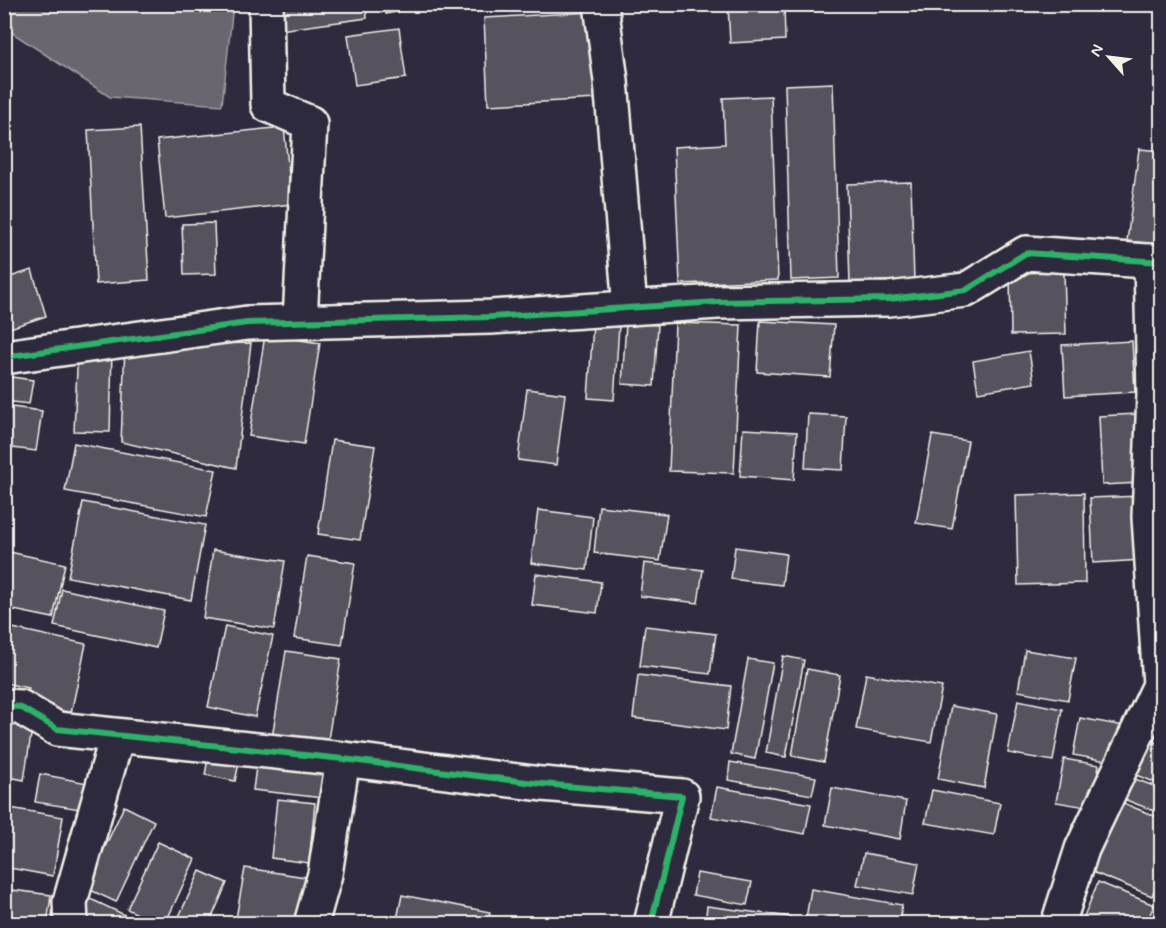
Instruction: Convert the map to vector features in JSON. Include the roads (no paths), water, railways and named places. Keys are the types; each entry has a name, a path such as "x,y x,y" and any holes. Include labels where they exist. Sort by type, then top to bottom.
{"street":[{"path":"266,4 268,105 310,123 300,321"},
{"path":"601,4 611,81 630,308"},
{"path":"4,357 247,323 491,317 718,302 889,299 966,290 1026,253 1156,262 1149,517 1160,685 1082,849 1058,924"},
{"path":"4,706 20,707 57,729 343,759 542,784 682,796 651,924"},
{"path":"71,924 70,902 117,736"},
{"path":"311,924 325,874 343,759"}]}
